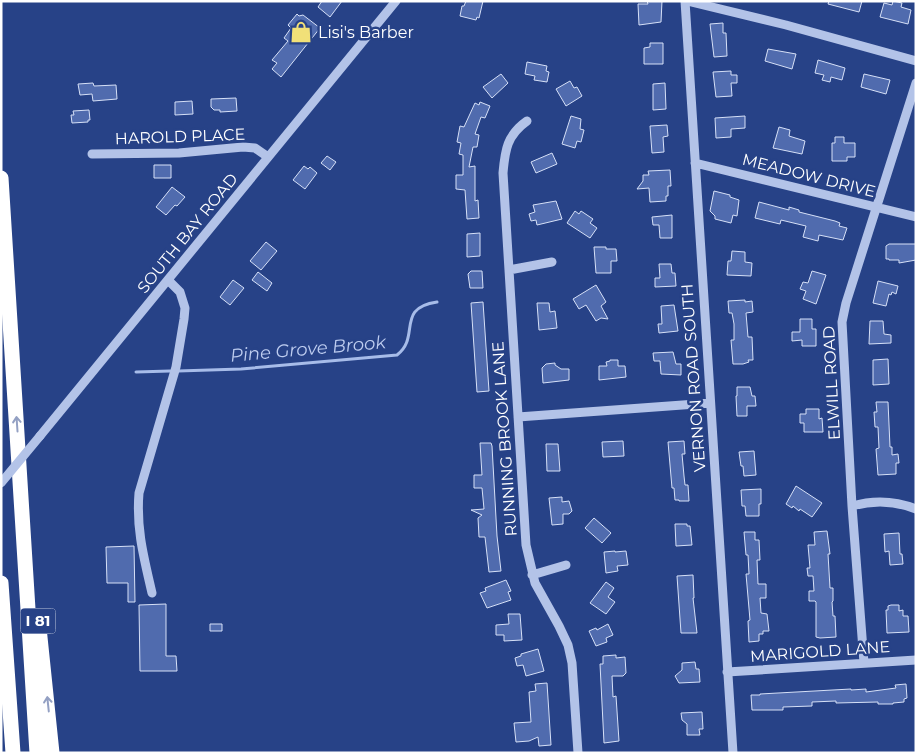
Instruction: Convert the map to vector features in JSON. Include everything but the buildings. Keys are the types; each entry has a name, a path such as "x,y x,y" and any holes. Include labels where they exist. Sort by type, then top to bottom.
{"highway":[{"name":"I 81","path":"1,178 22,490 40,633 52,753"},
{"path":"22,490 37,753"},
{"path":"1,583 13,753"}],"street":[{"name":"SOUTH BAY ROAD","path":"1,483 396,1"},
{"path":"686,1 786,25 916,61"},
{"name":"VERNON ROAD SOUTH","path":"686,1 733,753"},
{"name":"ELWILL ROAD","path":"864,662 852,506 842,322 846,303 916,83"},
{"name":"RUNNING BROOK LANE","path":"527,121 511,136 505,153 503,173 526,545 532,575 568,646 572,663 578,753"},
{"name":"HAROLD PLACE","path":"92,154 180,153 243,147 254,148 268,157"},
{"name":"MEADOW DRIVE","path":"695,163 916,217"},
{"path":"509,270 552,262"},
{"path":"152,593 140,541 137,512 139,493 176,367 185,308 180,292 168,280"},
{"path":"518,417 710,404"},
{"path":"852,506 860,503 891,502 904,504 916,509"},
{"path":"532,575 566,566"},
{"name":"MARIGOLD LANE","path":"727,672 916,660"}],"waterway":[{"name":"Pine Grove Brook","path":"178,371 241,369 397,355 404,348 412,317 416,310 424,305 437,302"},
{"name":"Pine Grove Brook","path":"136,372 170,371"}],"place":[{"name":"Lisi's Barber","path":"301,32"}]}
